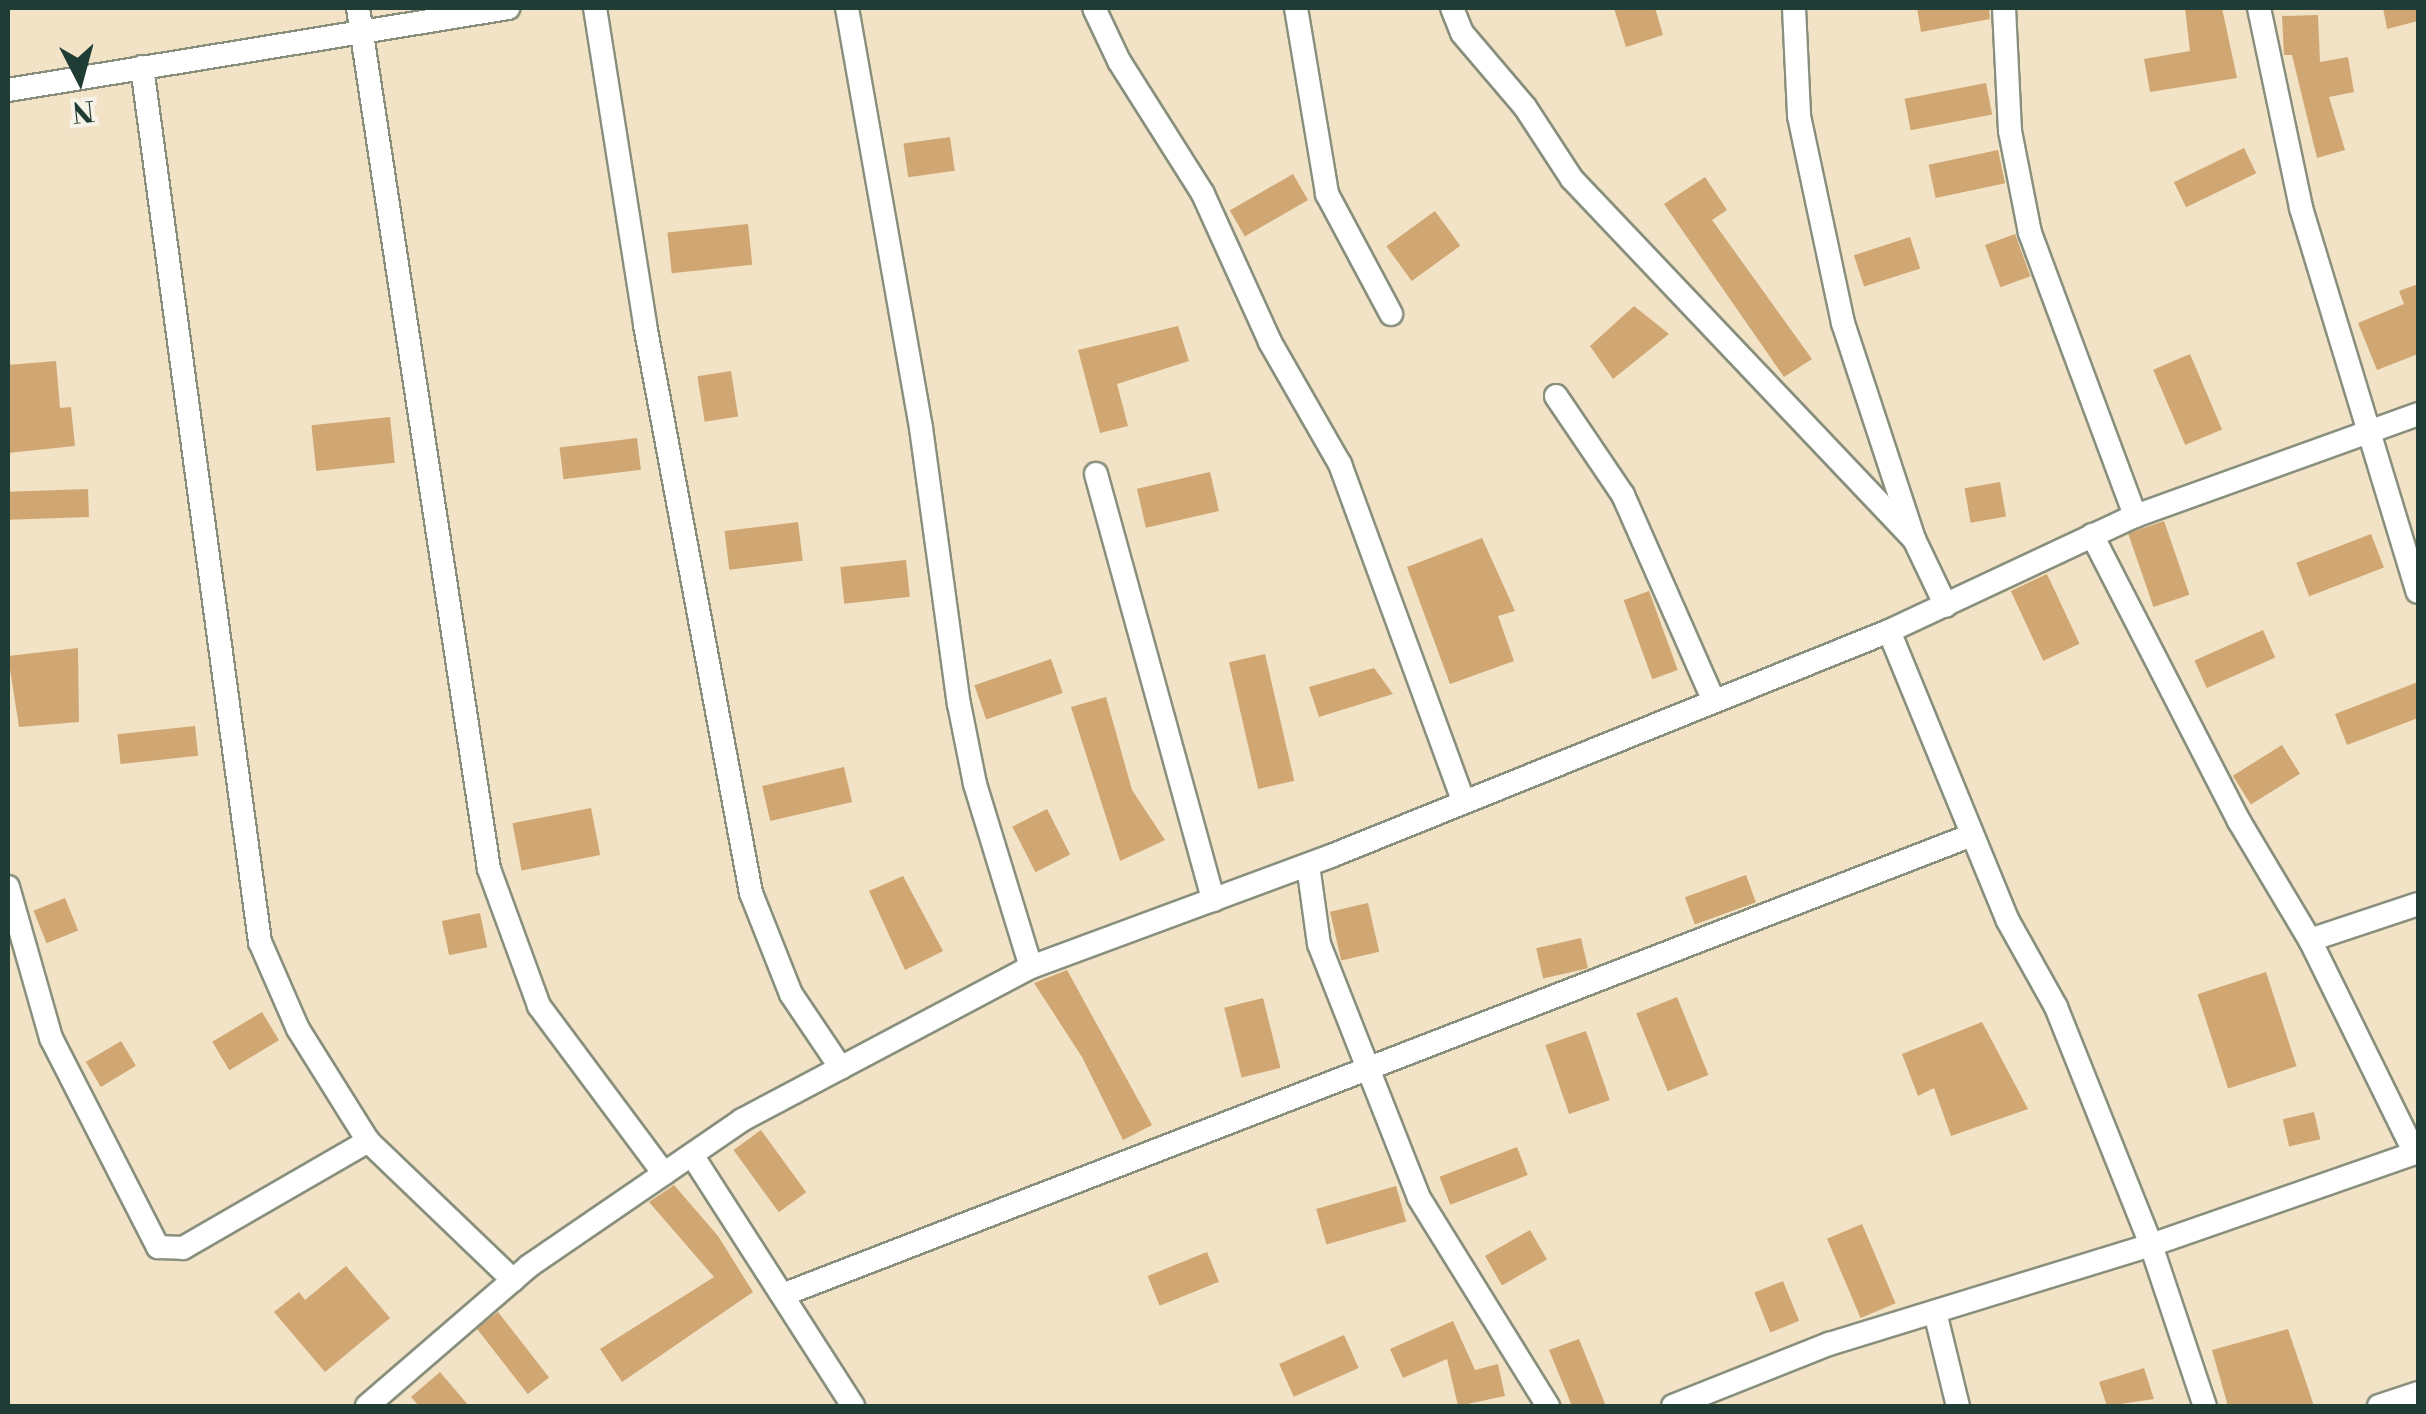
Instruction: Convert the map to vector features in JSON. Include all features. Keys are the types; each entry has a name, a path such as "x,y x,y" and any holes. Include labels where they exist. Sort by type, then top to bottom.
{"street":[{"path":"8,90 142,67 359,19 508,8"},
{"path":"594,8 645,325 751,893 791,994 840,1068"},
{"path":"847,8 921,428 958,704 975,784 1031,967"},
{"path":"1094,8 1119,61 1203,194 1270,342 1340,464 1464,802"},
{"path":"1296,8 1327,194 1391,314"},
{"path":"1452,8 1462,33 1525,107 1572,179 1914,539"},
{"path":"1794,8 1799,116 1843,323 1914,539 1946,606"},
{"path":"2004,8 2010,131 2030,233 2135,516"},
{"path":"2259,8 2301,208 2374,429 2418,592"},
{"path":"359,19 489,869 538,1006 664,1174"},
{"path":"142,67 260,942 298,1029 368,1141 513,1280"},
{"path":"1556,396 1623,495 1714,701"},
{"path":"367,1406 513,1280 692,1154 840,1068 1031,967 1308,865 1889,630 2135,516 2418,414"},
{"path":"1096,474 1213,900"},
{"path":"1673,1406 1828,1344 2151,1246 2417,1153 2310,940 2240,821 2092,535"},
{"path":"1889,630 2008,921 2056,1007 2151,1246 2205,1406"},
{"path":"785,1294 1168,1141 1366,1073 1972,835"},
{"path":"1308,865 1319,944 1366,1073 1418,1198 1548,1406"},
{"path":"8,887 51,1038 158,1247 183,1248 368,1141"},
{"path":"2310,940 2418,904"},
{"path":"692,1154 853,1406"},
{"path":"1935,1312 1958,1406"},
{"path":"2378,1406 2418,1393"}],"building":[{"path":"1614,8 1655,8 1663,35 1626,47"},
{"path":"1917,8 1989,8 1990,19 1921,32"},
{"path":"2185,8 2222,8 2237,78 2150,92 2144,59 2190,51"},
{"path":"2383,8 2418,8 2418,21 2387,29"},
{"path":"2318,15 2320,62 2348,57 2354,92 2329,97 2345,150 2317,158 2292,55 2284,55 2282,16"},
{"path":"1986,83 1992,114 1911,130 1905,99"},
{"path":"950,137 955,171 908,177 903,144"},
{"path":"2244,148 2256,173 2186,207 2174,182"},
{"path":"1998,150 2005,183 1936,198 1929,165"},
{"path":"1293,174 1308,200 1245,236 1230,210"},
{"path":"1705,177 1727,210 1712,220 1812,359 1784,377 1664,204"},
{"path":"1435,211 1460,246 1412,281 1386,246"},
{"path":"748,224 752,265 672,273 667,232"},
{"path":"2015,234 2030,276 2000,287 1985,245"},
{"path":"1910,237 1920,268 1864,287 1854,255"},
{"path":"2418,284 2418,354 2377,370 2358,323 2404,304 2399,291"},
{"path":"1634,306 1669,334 1613,379 1590,346"},
{"path":"1178,326 1189,361 1117,384 1128,426 1100,433 1078,350"},
{"path":"2190,354 2222,429 2185,445 2153,370"},
{"path":"56,361 60,408 71,407 75,446 8,453 8,365"},
{"path":"731,371 738,416 705,422 697,376"},
{"path":"390,417 395,463 316,471 311,425"},
{"path":"637,438 641,470 563,479 560,448"},
{"path":"1210,472 1219,511 1146,528 1137,489"},
{"path":"2000,482 2006,516 1971,523 1965,488"},
{"path":"88,489 89,517 9,520 8,492"},
{"path":"2164,521 2189,595 2153,607 2128,533"},
{"path":"798,522 803,561 729,570 725,531"},
{"path":"2371,534 2384,568 2309,596 2296,563"},
{"path":"1482,538 1515,611 1498,616 1514,661 1450,684 1407,567"},
{"path":"906,560 910,597 844,604 840,567"},
{"path":"2047,574 2080,644 2043,661 2011,591"},
{"path":"1649,591 1678,670 1652,679 1624,600"},
{"path":"2263,630 2275,657 2207,688 2194,661"},
{"path":"78,648 79,722 19,727 8,656"},
{"path":"1265,654 1294,781 1258,789 1229,662"},
{"path":"1051,659 1063,693 986,719 974,685"},
{"path":"1374,668 1393,694 1319,717 1309,687"},
{"path":"2418,682 2418,718 2347,745 2335,714"},
{"path":"1106,697 1132,790 1165,840 1120,861 1071,707"},
{"path":"195,726 198,756 121,764 117,734"},
{"path":"2282,745 2300,774 2251,805 2233,776"},
{"path":"844,767 852,802 770,821 762,786"},
{"path":"591,808 600,855 522,870 512,823"},
{"path":"1047,809 1070,854 1035,872 1012,827"},
{"path":"1746,875 1756,902 1695,924 1685,897"},
{"path":"903,876 943,951 905,970 869,891"},
{"path":"65,898 78,930 47,943 33,911"},
{"path":"1368,903 1379,952 1341,960 1330,912"},
{"path":"480,913 487,947 449,955 442,921"},
{"path":"1581,938 1588,968 1543,979 1536,948"},
{"path":"1067,970 1152,1125 1123,1140 1082,1057 1034,983"},
{"path":"2266,972 2297,1066 2228,1088 2198,994"},
{"path":"1677,997 1708,1075 1668,1091 1636,1013"},
{"path":"1263,998 1280,1068 1242,1078 1224,1008"},
{"path":"262,1012 279,1040 229,1070 212,1042"},
{"path":"1982,1022 2028,1109 1951,1136 1934,1088 1918,1096 1902,1054"},
{"path":"1586,1031 1610,1100 1569,1114 1545,1045"},
{"path":"121,1041 136,1066 101,1087 86,1062"},
{"path":"2314,1112 2320,1139 2289,1146 2283,1119"},
{"path":"761,1130 806,1192 779,1212 733,1150"},
{"path":"1517,1147 1528,1175 1450,1205 1440,1177"},
{"path":"674,1185 718,1236 753,1292 622,1382 600,1349 714,1277 649,1202"},
{"path":"1396,1186 1406,1222 1326,1244 1316,1209"},
{"path":"1862,1224 1896,1303 1861,1318 1827,1239"},
{"path":"1530,1230 1547,1259 1502,1285 1485,1256"},
{"path":"1207,1252 1219,1282 1160,1306 1148,1276"},
{"path":"346,1266 390,1318 325,1372 274,1312 299,1292 305,1300"},
{"path":"1783,1281 1799,1321 1770,1332 1754,1293"},
{"path":"498,1312 549,1377 528,1394 477,1329"},
{"path":"1453,1321 1475,1370 1498,1364 1505,1396 1458,1406 1447,1359 1403,1378 1390,1349"},
{"path":"2288,1329 2314,1406 2228,1406 2212,1350"},
{"path":"1344,1335 1359,1368 1294,1397 1279,1364"},
{"path":"1579,1339 1606,1406 1572,1406 1549,1350"},
{"path":"2144,1368 2154,1399 2107,1406 2099,1382"},
{"path":"440,1372 469,1406 419,1406 411,1397"}]}
